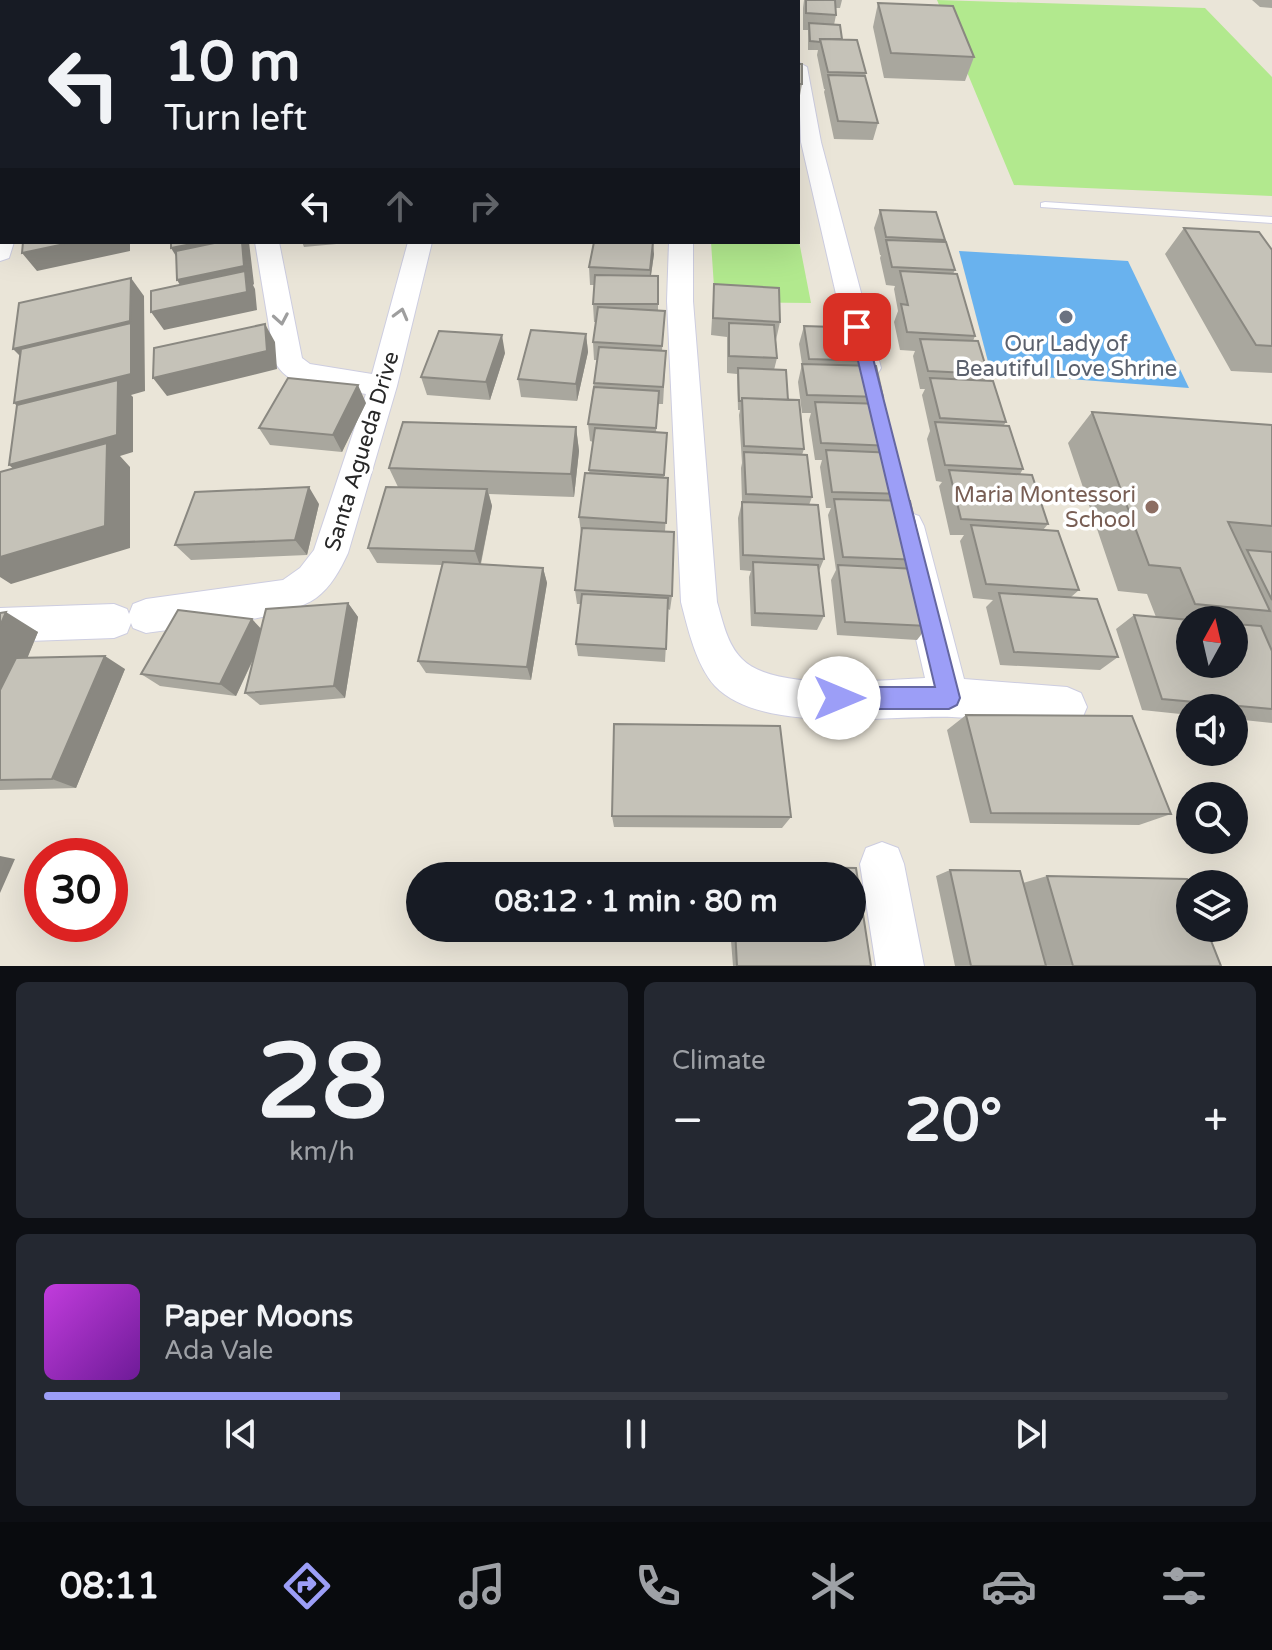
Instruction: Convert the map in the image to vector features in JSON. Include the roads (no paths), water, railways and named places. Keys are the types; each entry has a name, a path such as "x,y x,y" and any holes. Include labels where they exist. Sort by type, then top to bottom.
{"street":[{"path":"800,88 805,142 873,389"},
{"path":"267,244 289,362 302,373 383,386"},
{"name":"Santa Agueda Drive","path":"0,625 130,618 263,601 303,590 320,572 331,553 383,386 419,244"},
{"path":"681,244 680,301 699,602 710,643 732,676 767,693 811,698 949,698 1067,707"},
{"path":"899,497 949,698"},
{"path":"882,864 900,966"}],"lane":[{"path":"1045,205 1272,220"}],"water":[{"name":"Our Lady of Beautiful Love Shrine","path":"959,251 1128,261 1189,388 991,373"}],"place":[{"name":"Our Lady of Beautiful Love Shrine","path":"1066,317"},
{"name":"Maria Montessori School","path":"1152,507"}]}
